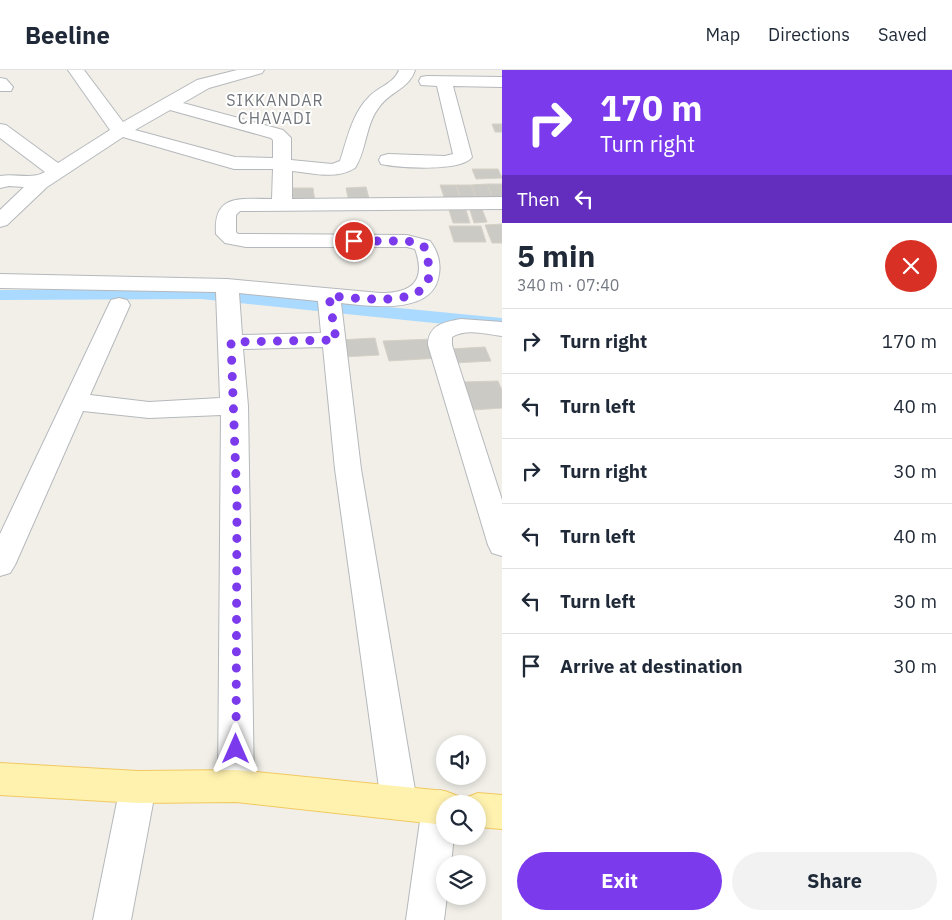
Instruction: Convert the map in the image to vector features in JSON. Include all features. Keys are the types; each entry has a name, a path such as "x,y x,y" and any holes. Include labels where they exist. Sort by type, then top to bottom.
{"main road":[{"path":"0,779 138,787 236,786 436,807"},
{"path":"486,811 502,812"}],"street":[{"path":"76,70 120,131 234,163 281,164 323,170 342,168 348,164 362,121 368,109 374,101 405,75 444,82 502,82"},
{"path":"0,221 40,182 120,131 170,104 198,77 256,70"},
{"path":"388,160 446,162 463,157 444,82"},
{"path":"170,104 200,114 277,134 283,141 281,164 282,204"},
{"path":"0,129 56,171"},
{"path":"3,179 40,182"},
{"path":"0,281 227,287 329,296 388,299 406,297 426,287 429,276 427,251 418,242 246,241 232,239 226,234 224,218 230,206 502,203"},
{"path":"227,287 235,406 236,786"},
{"path":"329,296 335,335 348,469 399,802"},
{"path":"0,565 118,305"},
{"path":"502,329 472,326 446,329 440,335 440,345 502,545"},
{"path":"230,331 335,335"},
{"path":"74,402 157,410 235,406"},
{"path":"112,920 138,787"},
{"path":"425,920 437,845"}],"building":[{"path":"492,124 502,124 502,132 495,132"},
{"path":"472,169 498,169 502,178 476,179"},
{"path":"487,184 502,184 502,200 493,200"},
{"path":"487,184 493,200 477,200 471,185"},
{"path":"440,185 456,185 461,200 445,200"},
{"path":"456,185 471,185 477,200 461,200"},
{"path":"366,187 370,202 349,202 346,188"},
{"path":"289,188 313,188 315,202 291,203"},
{"path":"482,209 487,222 474,223 470,210"},
{"path":"449,210 466,210 470,223 453,223"},
{"path":"502,224 502,243 492,243 485,225"},
{"path":"449,226 481,226 486,242 454,242"},
{"path":"375,338 379,355 343,357 339,340"},
{"path":"433,339 440,358 389,361 383,341"},
{"path":"485,347 491,361 455,363 450,349"},
{"path":"498,381 502,390 502,408 473,410 463,382"}],"waterway":[{"path":"0,295 201,294 502,324"}],"district":[{"name":"SIKKANDAR CHAVADI","path":"275,109"}],"route":[{"path":"236,749 237,506 235,406 231,342 336,340 329,296 388,299 406,297 426,287 429,276 427,251 423,245 418,242 408,241 354,241"}]}
